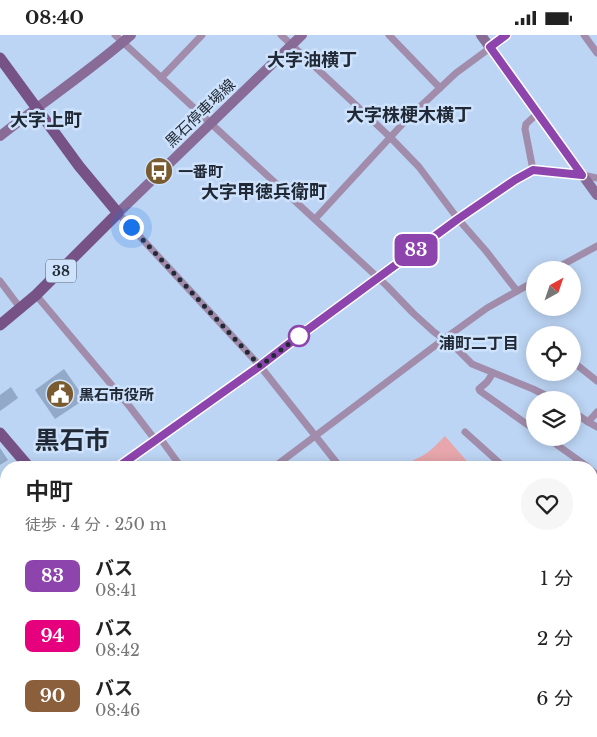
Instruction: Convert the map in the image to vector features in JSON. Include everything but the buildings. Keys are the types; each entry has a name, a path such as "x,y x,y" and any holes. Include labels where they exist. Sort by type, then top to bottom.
{"main road":[{"path":"0,59 79,166 118,213"},
{"name":"38","path":"0,325 36,295 118,213"},
{"path":"0,433 24,461"}],"street":[{"path":"161,78 202,35"},
{"path":"282,35 419,167 458,219 517,291"},
{"name":"黒石停車場線","path":"118,213 302,35"},
{"path":"389,35 440,88"},
{"path":"481,35 597,195"},
{"path":"315,219 408,118 456,73 506,35"},
{"path":"584,35 597,53"},
{"path":"0,136 62,89 123,37 161,78 315,219 434,332 456,348 472,364 537,391"},
{"path":"533,170 525,129 526,125 538,113"},
{"path":"127,461 260,366 458,219 515,180 533,170 597,177"},
{"path":"118,213 260,366 335,461"},
{"path":"570,261 597,246"},
{"path":"0,281 21,309"},
{"path":"282,461 444,339 488,308 526,286"},
{"path":"36,295 176,461"},
{"path":"581,368 597,381"},
{"path":"493,373 480,391 526,424"},
{"path":"588,422 597,412"},
{"path":"581,417 597,427"},
{"path":"466,433 497,461"},
{"path":"559,446 580,461"}],"shaded area":[{"path":"445,436 467,461 413,461 433,448"}],"bus line":[{"name":"83","path":"127,461 260,366 458,219 515,180 533,170 582,175 490,47 506,35"}],"place":[{"name":"一番町","path":"159,171"},
{"name":"黒石市役所","path":"60,394"}],"district":[{"name":"大字油横丁","path":"312,60"},
{"name":"大字株梗木横丁","path":"409,115"},
{"name":"大字上町","path":"46,120"},
{"name":"大字甲徳兵衛町","path":"264,192"},
{"name":"浦町二丁目","path":"479,343"},
{"name":"黒石市","path":"72,440"}],"route":[{"path":"131,227 260,366 299,336"}]}
